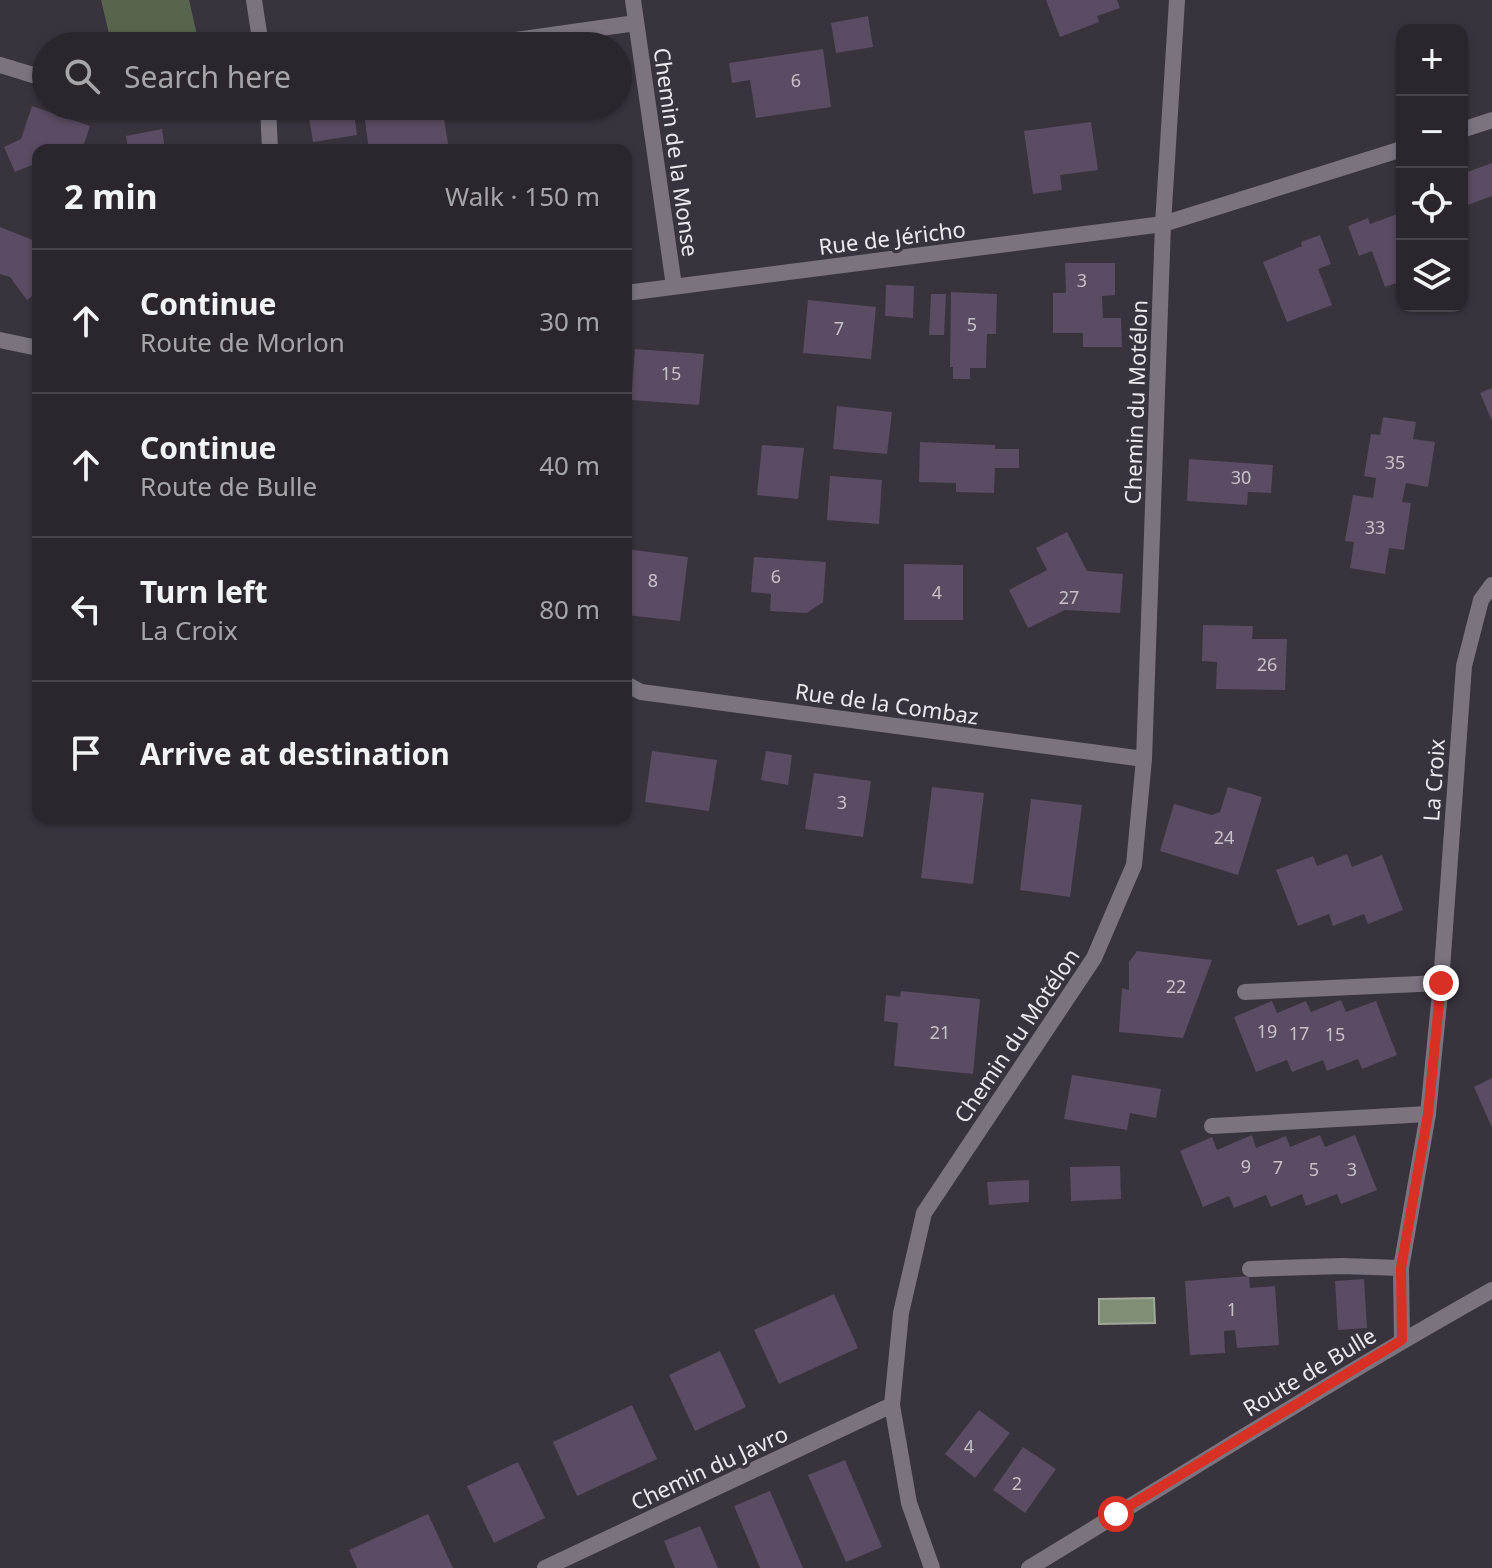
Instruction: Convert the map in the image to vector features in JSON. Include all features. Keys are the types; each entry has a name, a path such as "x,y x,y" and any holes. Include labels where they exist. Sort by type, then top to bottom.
{"street":[{"path":"254,0 259,32"},
{"name":"Chemin de la Monse","path":"633,0 674,286"},
{"path":"1163,224 1177,0"},
{"name":"Chemin de la Monse","path":"572,32 636,23"},
{"path":"0,65 32,75"},
{"path":"269,120 270,144"},
{"path":"1468,128 1492,120"},
{"name":"Rue de Jéricho","path":"632,292 1163,224 1396,151"},
{"name":"Chemin du Motélon","path":"932,1568 909,1503 892,1405 901,1313 924,1213 1094,958 1134,865 1144,759 1163,224"},
{"path":"0,340 32,347"},
{"name":"La Croix","path":"1402,1340 1401,1268 1428,1114 1441,983 1464,666 1481,600 1492,585"},
{"name":"Rue de la Combaz","path":"632,687 641,692 1144,759"},
{"path":"1245,992 1441,983"},
{"path":"1212,1126 1428,1114"},
{"path":"1250,1269 1401,1268"},
{"name":"Route de Bulle","path":"1029,1568 1402,1340 1492,1290"},
{"name":"Chemin du Javro","path":"545,1568 892,1405"}],"shaded area":[{"path":"101,0 189,0 196,32 109,32"},
{"path":"1154,1298 1155,1323 1099,1324 1099,1299"}],"building":[{"path":"1046,0 1117,0 1120,8 1097,16 1099,22 1060,37"},
{"path":"868,16 873,47 836,53 831,23"},
{"path":"823,49 831,107 756,118 750,80 732,83 729,63"},
{"path":"32,106 32,120 73,120 90,126 84,144 32,144 32,165 15,172 4,147 21,139"},
{"path":"309,120 355,120 357,135 313,142"},
{"path":"365,120 444,120 448,144 368,144"},
{"path":"1091,122 1098,170 1060,175 1062,190 1033,194 1024,131"},
{"path":"162,129 164,144 127,144 126,136"},
{"path":"1492,163 1492,196 1468,205 1468,172"},
{"path":"1396,214 1396,283 1385,287 1372,251 1359,256 1348,226 1368,218 1370,224"},
{"path":"0,227 32,240 32,296 27,300 10,277 0,274"},
{"path":"1320,235 1331,264 1318,269 1332,305 1287,322 1263,262"},
{"path":"1065,263 1115,263 1115,295 1102,296 1103,318 1121,318 1122,347 1083,347 1083,333 1053,333 1053,293 1066,293"},
{"path":"886,285 914,286 913,318 885,316"},
{"path":"951,292 997,294 996,334 987,334 986,368 970,368 970,379 953,379 953,367 950,367"},
{"path":"931,294 946,294 944,335 929,335"},
{"path":"808,300 876,307 871,359 803,353"},
{"path":"635,349 704,354 699,405 632,400"},
{"path":"1492,388 1492,421 1480,393"},
{"path":"837,406 892,412 887,454 833,449"},
{"path":"1383,417 1416,422 1413,439 1435,442 1428,487 1406,483 1402,502 1411,503 1404,550 1389,548 1385,574 1350,568 1354,542 1345,541 1353,495 1373,498 1376,478 1364,476 1371,434 1380,435"},
{"path":"920,442 1019,449 1019,468 995,468 994,493 956,492 956,483 919,482"},
{"path":"762,445 804,448 798,499 757,495"},
{"path":"1189,459 1273,465 1271,493 1248,492 1247,505 1187,501"},
{"path":"830,476 882,480 879,524 827,520"},
{"path":"1067,532 1087,571 1123,574 1120,613 1065,610 1028,628 1009,590 1047,570 1036,548"},
{"path":"632,550 688,557 680,621 632,616"},
{"path":"754,557 826,562 823,602 807,613 770,611 771,594 751,592"},
{"path":"904,564 963,565 963,620 904,620"},
{"path":"1203,625 1253,626 1252,639 1287,639 1285,690 1216,689 1217,662 1202,661"},
{"path":"652,751 717,760 709,811 645,802"},
{"path":"766,751 792,755 788,785 761,780"},
{"path":"814,773 871,781 863,837 805,829"},
{"path":"932,787 984,793 973,884 921,878"},
{"path":"1228,787 1262,797 1238,875 1160,851 1174,804 1212,815 1220,812"},
{"path":"1031,799 1082,805 1070,897 1020,890"},
{"path":"1347,854 1352,867 1382,855 1403,910 1368,924 1364,914 1333,926 1329,914 1298,926 1276,870 1313,856 1317,866"},
{"path":"1137,951 1212,960 1183,1038 1119,1032 1122,988 1129,990 1129,962"},
{"path":"901,991 980,999 973,1074 894,1066 898,1023 884,1021 886,995 900,997"},
{"path":"1341,1000 1346,1012 1376,1001 1397,1055 1362,1069 1358,1059 1327,1071 1323,1060 1292,1072 1287,1060 1256,1072 1234,1017 1272,1001 1277,1013 1306,1001 1311,1012"},
{"path":"1072,1075 1161,1089 1156,1118 1130,1113 1127,1130 1064,1119"},
{"path":"1492,1078 1492,1128 1474,1087"},
{"path":"1252,1135 1256,1148 1286,1136 1290,1147 1320,1135 1325,1147 1355,1135 1377,1190 1341,1204 1337,1194 1306,1206 1302,1194 1271,1207 1266,1195 1234,1208 1229,1196 1203,1207 1180,1151 1212,1137 1217,1150"},
{"path":"1120,1166 1121,1199 1071,1201 1070,1167"},
{"path":"1029,1180 1029,1202 989,1205 987,1182"},
{"path":"1249,1276 1250,1288 1275,1286 1279,1345 1237,1348 1235,1330 1224,1331 1225,1353 1190,1355 1185,1281"},
{"path":"1364,1279 1367,1328 1338,1330 1335,1281"},
{"path":"834,1294 858,1348 779,1384 754,1330"},
{"path":"720,1351 746,1407 695,1431 669,1375"},
{"path":"632,1405 657,1459 577,1496 553,1442"},
{"path":"979,1410 1010,1433 975,1478 945,1454"},
{"path":"1023,1447 1056,1469 1025,1513 993,1490"},
{"path":"845,1460 882,1547 846,1562 808,1475"},
{"path":"518,1462 545,1518 494,1543 467,1486"},
{"path":"770,1491 803,1568 760,1568 734,1506"},
{"path":"428,1514 453,1568 357,1568 349,1550"},
{"path":"700,1526 718,1568 675,1568 664,1541"}],"route":[{"path":"1116,1514 1402,1340 1401,1268 1428,1114 1441,983"}]}
